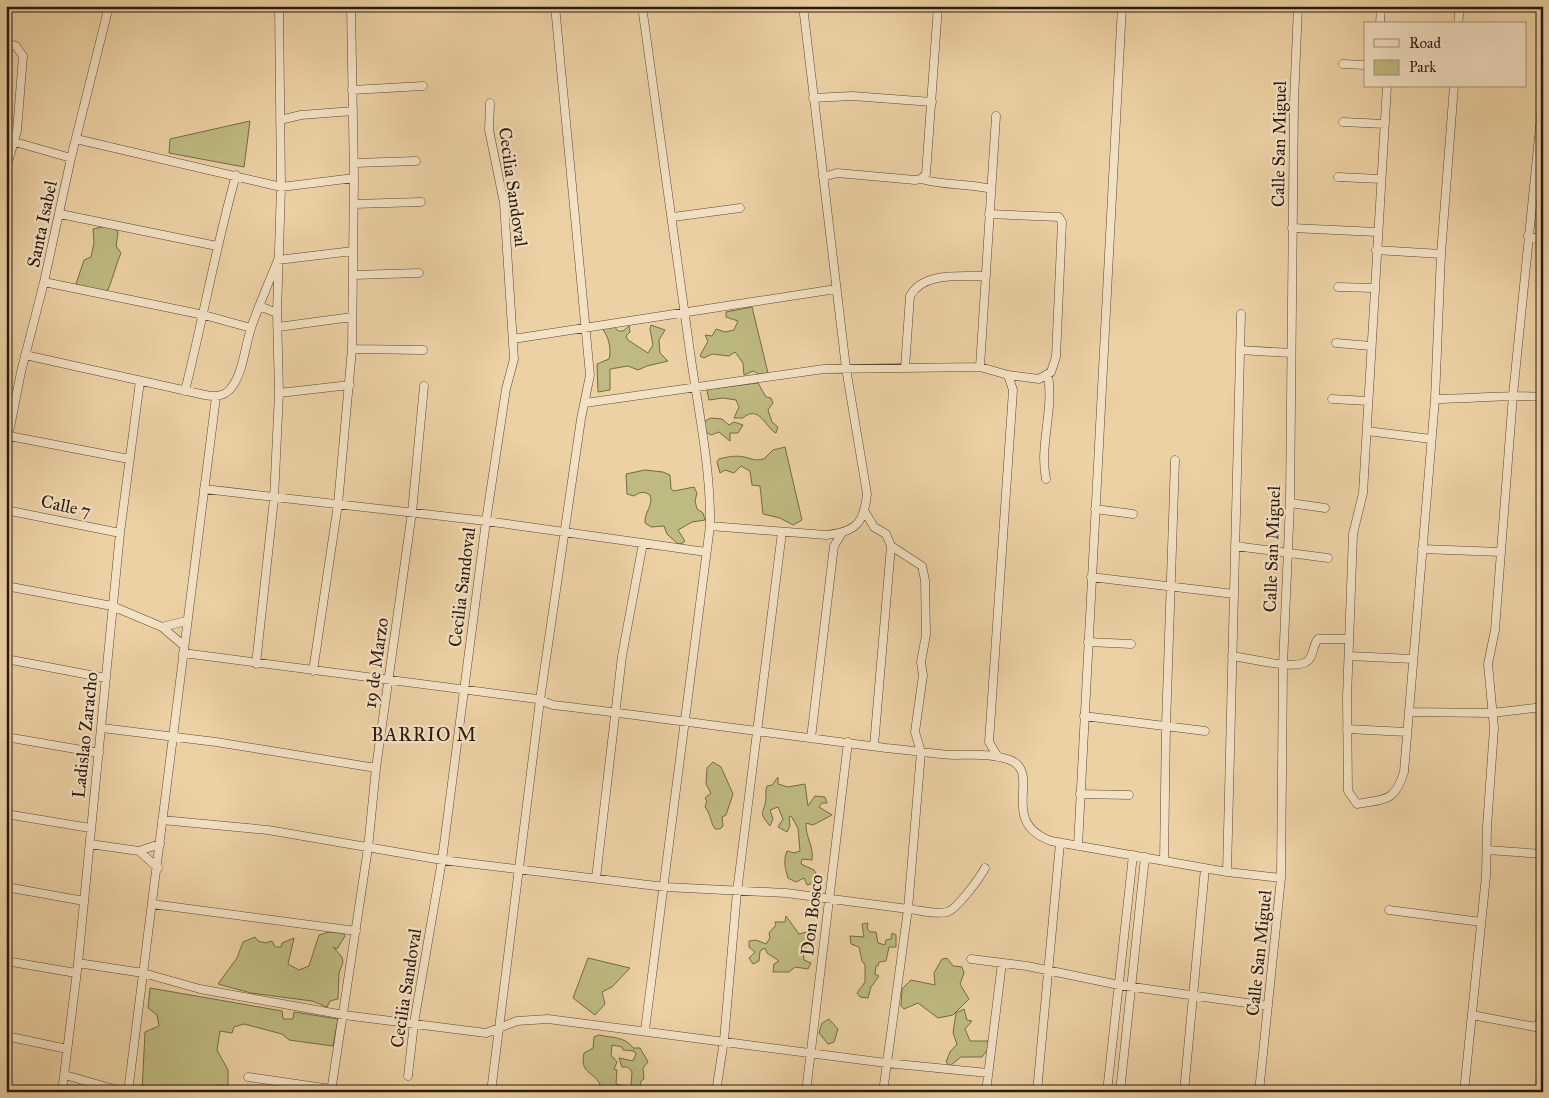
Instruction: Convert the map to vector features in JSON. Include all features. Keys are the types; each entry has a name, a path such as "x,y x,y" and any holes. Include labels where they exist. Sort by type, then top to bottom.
{"street":[{"name":"Santa Isabel","path":"6,448 25,355 109,6"},
{"path":"256,664 274,499 279,393 277,313 281,188 279,6"},
{"path":"314,670 338,504 352,350 354,162 351,6"},
{"path":"491,1092 540,700 564,532 590,375 554,6"},
{"path":"642,6 673,216 710,505 710,526 665,887 645,1030"},
{"path":"710,526 826,535 842,533 858,525 865,512 867,494 846,368 803,6"},
{"path":"921,179 926,174 938,6"},
{"path":"1078,846 1122,6"},
{"name":"Calle San Miguel","path":"1259,1092 1281,878 1282,664 1290,502 1294,102 1298,6"},
{"path":"1380,22 1381,6"},
{"path":"1458,22 1460,6"},
{"path":"6,43 16,46 23,53 15,142 6,169"},
{"path":"1343,64 1364,65"},
{"path":"352,90 423,86"},
{"path":"1387,88 1363,493 1353,534 1347,729 1348,791 1357,804 1387,798 1399,790 1404,772 1434,399 1441,254 1454,88"},
{"path":"813,98 852,96 932,102"},
{"path":"1487,1092 1464,1091 1486,876 1494,728 1488,664 1495,630 1513,395 1543,97"},
{"name":"Cecilia Sandoval","path":"408,1076 414,1023 442,860 486,521 506,389 514,359 504,203 489,130 490,103"},
{"path":"280,120 302,115 353,110"},
{"path":"980,367 996,116"},
{"path":"1343,122 1385,124"},
{"path":"76,139 236,175 281,188 354,178"},
{"path":"15,142 71,158"},
{"path":"354,162 416,161"},
{"path":"823,177 837,174 921,179 937,183 991,188"},
{"path":"186,391 204,315 217,246 236,175"},
{"path":"1338,177 1381,179"},
{"path":"354,204 421,202"},
{"path":"673,216 740,208"},
{"path":"60,214 217,246"},
{"path":"990,214 1059,217 1062,222 1056,357 1053,368 1048,376 1050,410 1045,452 1046,479"},
{"path":"1292,228 1378,232"},
{"path":"1528,236 1543,240"},
{"path":"1376,250 1441,254"},
{"path":"278,260 353,251"},
{"path":"25,355 140,382 216,397 231,389 236,380 251,328 278,260"},
{"path":"353,275 419,273"},
{"path":"905,368 910,296 913,290 936,278 986,276"},
{"path":"44,282 204,315 251,328"},
{"path":"1338,287 1374,288"},
{"path":"513,339 836,290"},
{"path":"259,306 277,313"},
{"path":"1227,872 1241,314"},
{"path":"278,327 352,317"},
{"path":"1336,343 1371,346"},
{"path":"352,350 423,350"},
{"path":"1240,350 1291,353"},
{"path":"585,403 846,368 980,367 1021,378 1038,379 1048,376"},
{"path":"998,757 989,742 1013,390 1008,375"},
{"path":"1013,390 1021,378"},
{"name":"Ladislao Zaracho","path":"62,1092 78,963 120,533 140,382"},
{"path":"279,393 350,385"},
{"name":"19 de Marzo","path":"331,1090 344,1015 368,848 376,768 412,512 424,386"},
{"path":"1434,399 1485,399 1513,395 1543,397"},
{"path":"128,1092 158,868 186,621 216,397"},
{"path":"1332,399 1368,401"},
{"path":"1367,431 1431,439"},
{"path":"9,436 129,459"},
{"path":"1164,861 1166,725 1175,460"},
{"path":"204,489 274,499 338,504 486,521 706,552"},
{"path":"1290,502 1325,508"},
{"path":"1095,509 1133,514"},
{"name":"Calle 7","path":"6,510 120,533"},
{"path":"865,512 874,527 886,534 891,546 874,746"},
{"path":"716,1092 724,1040 737,892 756,730 782,532"},
{"path":"811,738 834,546 842,533"},
{"path":"596,878 622,656 643,543"},
{"path":"883,1092 908,909 921,752 915,732 923,675 921,662 926,635 925,580 922,566 891,546"},
{"path":"1235,546 1328,558"},
{"path":"1422,549 1501,552"},
{"path":"1091,577 1234,594"},
{"path":"6,586 112,606 162,627 183,649 256,664 389,679 540,700 553,705 921,752 975,754 998,757 1017,764 1023,772 1023,813 1032,832 1040,837 1060,843 1227,872 1281,878"},
{"path":"162,627 186,621"},
{"path":"1232,656 1282,664 1306,663 1311,658 1313,644 1318,639 1349,639"},
{"path":"1088,642 1131,644"},
{"path":"1349,656 1413,659"},
{"path":"6,660 106,678"},
{"path":"1409,712 1492,713 1543,706"},
{"path":"1084,716 1205,730"},
{"path":"102,728 322,757 376,768"},
{"path":"1347,729 1407,732"},
{"path":"6,737 99,753"},
{"name":"Don Bosco","path":"806,1092 848,742"},
{"path":"975,754 989,742"},
{"path":"1080,794 1129,795"},
{"path":"6,814 90,828"},
{"path":"162,820 268,830 442,860 665,887 786,893 942,913 950,912 981,876 985,868"},
{"path":"1037,1092 1060,843"},
{"path":"90,844 139,851 160,844"},
{"path":"1486,850 1543,854"},
{"path":"139,851 158,868"},
{"path":"1108,1092 1133,855"},
{"path":"1120,1092 1145,857"},
{"path":"1184,1092 1194,997 1204,868"},
{"path":"6,887 84,901"},
{"path":"152,904 356,931"},
{"path":"1389,910 1481,922"},
{"path":"971,959 1194,997 1268,1006"},
{"path":"6,962 76,973"},
{"path":"78,963 143,973 200,989 344,1015 486,1033 518,1021 548,1019 724,1040 886,1063 988,1073"},
{"path":"986,1092 1002,963"},
{"path":"1472,1015 1535,1027 1540,1022 1543,992"},
{"path":"6,1036 67,1049"},
{"path":"64,1075 124,1092"},
{"path":"248,1077 331,1090"}],"green space":[{"path":"250,121 244,167 169,153 170,139"},
{"path":"106,226 116,229 118,233 116,246 121,253 106,294 76,284 84,260 91,257 94,243 93,229"},
{"path":"752,307 768,373 759,374 753,371 744,375 743,363 735,352 729,356 712,354 704,358 700,356 708,341 705,335 712,336 716,329 725,332 734,330 738,321 726,317 726,312"},
{"path":"613,325 618,331 623,331 629,326 630,332 626,336 628,340 648,353 653,345 651,325 665,330 659,340 660,353 668,361 638,370 628,366 610,369 610,390 598,392 597,364 609,359 610,355 609,342 602,328"},
{"path":"758,383 766,397 771,398 773,403 768,410 772,422 778,427 776,433 758,415 749,414 743,418 734,418 739,407 736,400 723,398 709,400 707,390 709,389"},
{"path":"711,418 722,419 729,425 734,422 743,425 738,433 730,433 730,441 719,432 711,435 706,432 705,421"},
{"path":"785,447 802,520 793,525 780,518 763,514 760,486 752,485 750,471 741,466 734,473 725,470 720,473 717,462 719,459 735,456 755,460 764,459 773,450"},
{"path":"645,470 663,472 670,475 671,489 674,491 694,487 697,493 695,501 697,509 703,513 705,520 692,522 678,530 685,541 683,543 678,544 667,534 664,526 651,527 645,523 651,502 650,495 644,493 634,496 627,494 626,474"},
{"path":"713,762 721,767 733,794 726,815 722,817 723,826 720,829 715,829 705,807 707,801 705,798 711,793 706,784 707,768"},
{"path":"778,777 778,784 788,787 805,784 808,806 815,796 825,797 827,803 822,803 819,807 832,815 813,825 806,823 812,850 812,860 802,859 801,864 814,870 819,879 817,882 807,885 804,878 796,882 788,878 785,864 787,851 794,853 800,851 798,828 791,816 789,817 790,826 787,832 778,827 783,819 778,807 770,810 773,819 770,826 762,815 767,786 772,785"},
{"path":"786,916 799,934 807,932 813,938 803,951 804,960 811,963 808,969 795,967 789,972 773,972 774,964 779,961 767,953 765,948 760,951 759,961 753,964 749,958 755,952 749,947 749,941 756,940 766,944 770,938 769,933 776,925 775,922 785,922"},
{"path":"868,923 867,928 870,932 876,932 878,943 885,945 886,940 891,939 892,933 896,935 896,947 889,947 886,961 879,962 878,966 876,966 875,974 879,976 871,987 868,998 860,997 857,993 865,982 865,965 862,961 859,947 851,944 850,936 864,937 862,924"},
{"path":"329,932 343,933 345,936 337,949 333,947 342,957 343,962 339,973 338,999 330,1001 327,1007 312,1001 251,993 218,984 237,958 243,942 255,937 258,941 266,943 272,941 275,947 281,947 282,943 294,938 288,964 299,970 309,966 319,935"},
{"path":"588,958 630,968 612,987 602,992 605,1004 595,1015 573,998"},
{"path":"947,958 953,966 962,967 964,973 960,984 969,999 953,1015 938,1018 918,1003 904,1009 901,1006 902,989 911,980 935,985 934,973 942,959"},
{"path":"150,988 282,1011 283,1019 293,1019 294,1012 338,1019 333,1046 289,1040 282,1034 244,1024 234,1027 232,1033 220,1031 217,1050 228,1070 228,1086 217,1085 224,1092 142,1092 145,1032 159,1026 157,1015 148,1008"},
{"path":"964,1009 967,1020 972,1021 965,1029 970,1041 988,1041 989,1048 982,1057 961,1057 950,1066 946,1062 950,1052 957,1044 953,1033 956,1013"},
{"path":"829,1019 838,1029 834,1042 828,1044 819,1033 822,1023"},
{"path":"599,1035 618,1038 626,1041 633,1048 640,1048 648,1062 643,1068 644,1079 641,1081 640,1087 645,1092 599,1092 600,1084 587,1071 583,1060 584,1053 593,1048 594,1037","holes":["612,1045 622,1047 623,1050 634,1051 636,1054 633,1061 619,1058 622,1067 627,1067 632,1071 631,1087 616,1084 617,1070 614,1069 617,1062 611,1055"]}],"district":[{"name":"BARRIO M","path":"424,734"}]}
